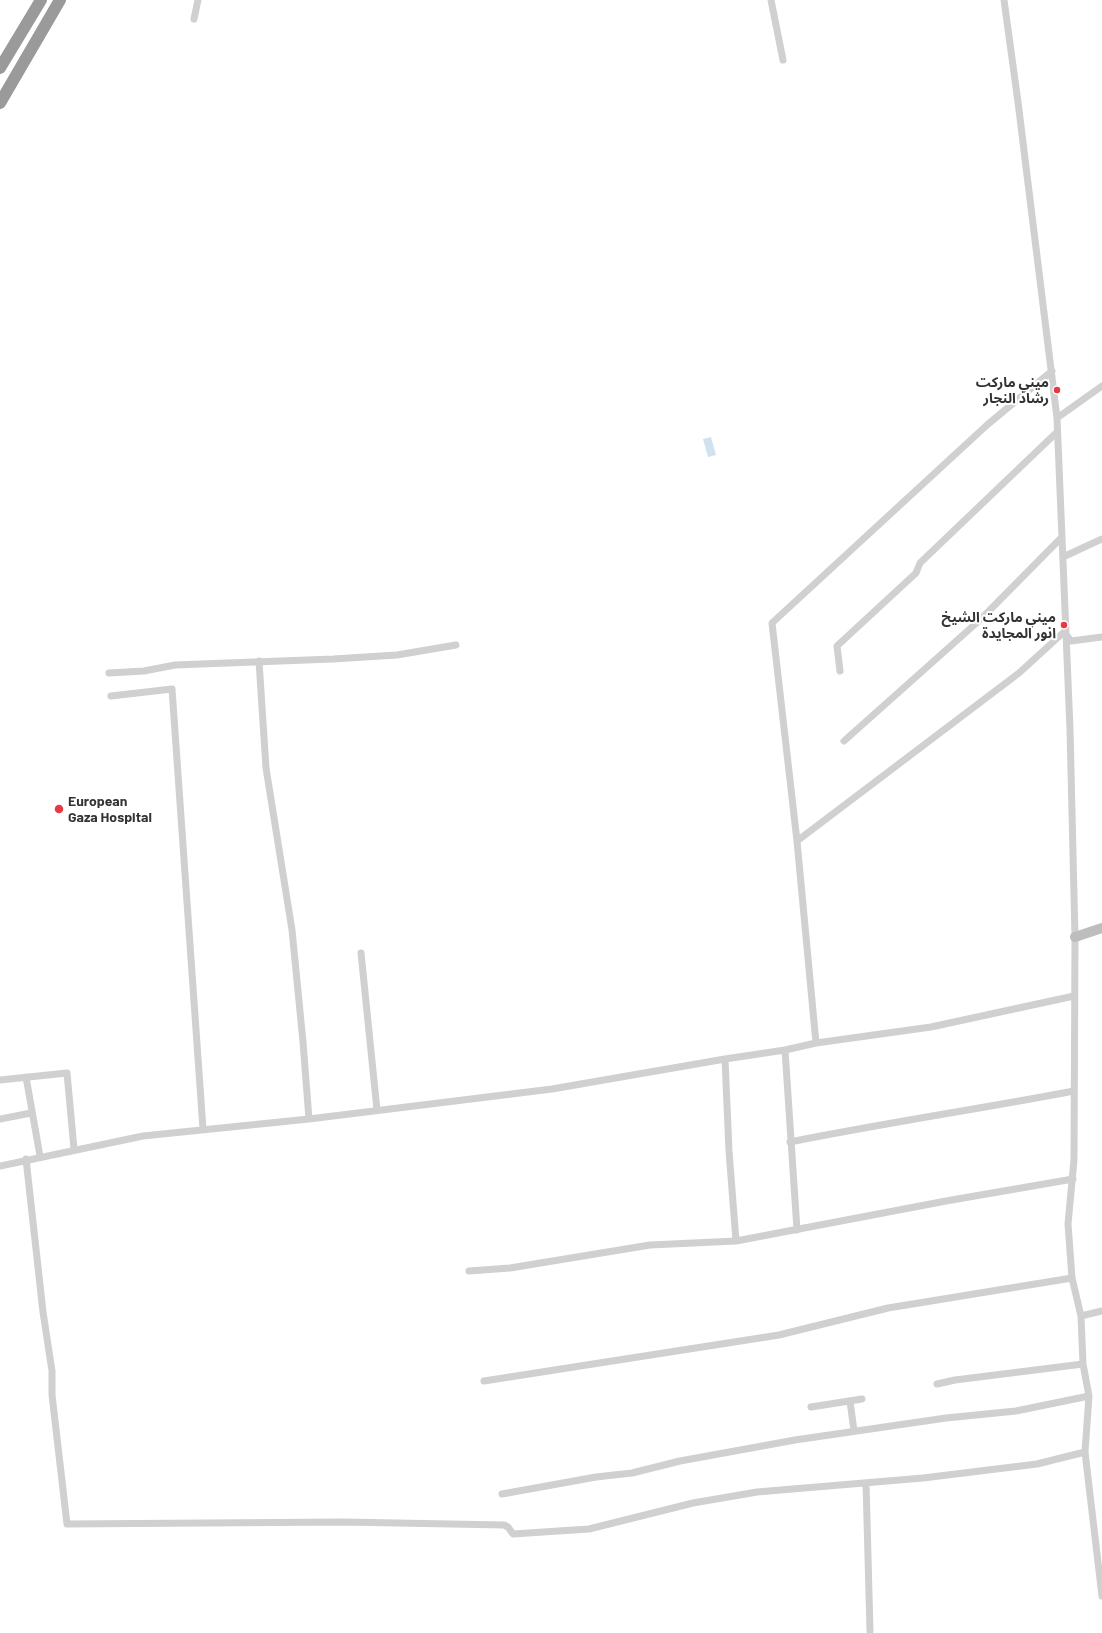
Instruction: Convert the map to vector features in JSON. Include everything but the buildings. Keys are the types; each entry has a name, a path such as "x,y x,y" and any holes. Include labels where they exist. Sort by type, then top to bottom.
{"highway":[{"path":"0,68 41,0"},
{"path":"0,103 60,0"}],"street":[{"path":"194,19 198,0"},
{"path":"771,0 783,60"},
{"path":"1004,0 1052,371 1056,418 1063,558 1064,632 1070,729 1075,937 1074,1160 1068,1224 1072,1278 1081,1316 1083,1364 1089,1396 1085,1452 1099,1550 1102,1596"},
{"path":"816,1043 798,841 772,623 987,425 1052,371"},
{"path":"1056,418 1102,386"},
{"path":"840,671 837,646 916,573 920,563 1056,434"},
{"path":"844,741 982,618 1061,538"},
{"path":"1063,558 1102,539"},
{"path":"798,841 1020,673 1064,632"},
{"path":"1064,632 1071,641 1102,637"},
{"path":"109,673 144,671 175,665 397,655 456,645"},
{"path":"259,661 266,768 292,930 303,1042 308,1119"},
{"path":"111,696 172,689 203,1129"},
{"path":"1075,937 1102,928"},
{"path":"361,953 377,1110"},
{"path":"0,1166 40,1156 143,1136 308,1119 552,1089 785,1050 816,1043 931,1027 1074,996"},
{"path":"785,1050 797,1230"},
{"path":"725,1059 729,1151 736,1241"},
{"path":"0,1080 67,1073 74,1149"},
{"path":"26,1077 31,1113 40,1156"},
{"path":"790,1142 870,1126 977,1109 1074,1091"},
{"path":"0,1119 31,1113"},
{"path":"26,1159 43,1312 52,1371 52,1395 67,1524 344,1522 504,1525 508,1527 513,1534 589,1529 694,1503 757,1492 923,1478 1037,1464 1085,1452"},
{"path":"469,1271 510,1268 650,1246 736,1241 946,1201 1073,1179"},
{"path":"484,1382 778,1335 888,1308 1072,1278"},
{"path":"1081,1316 1102,1311"},
{"path":"937,1384 955,1380 1083,1364"},
{"path":"502,1494 596,1477 632,1473 744,1449 854,1431 1016,1411 1089,1396"},
{"path":"811,1407 862,1399"},
{"path":"850,1401 854,1431"},
{"path":"866,1483 870,1631"}],"water":[{"path":"711,437 716,455 708,457 703,439"}],"place":[{"name":"ميني ماركت رشاد النجار","path":"1057,390"},
{"name":"ميني ماركت الشيخ انور المجايدة","path":"1064,625"},
{"name":"European Gaza Hospital","path":"59,809"}]}
